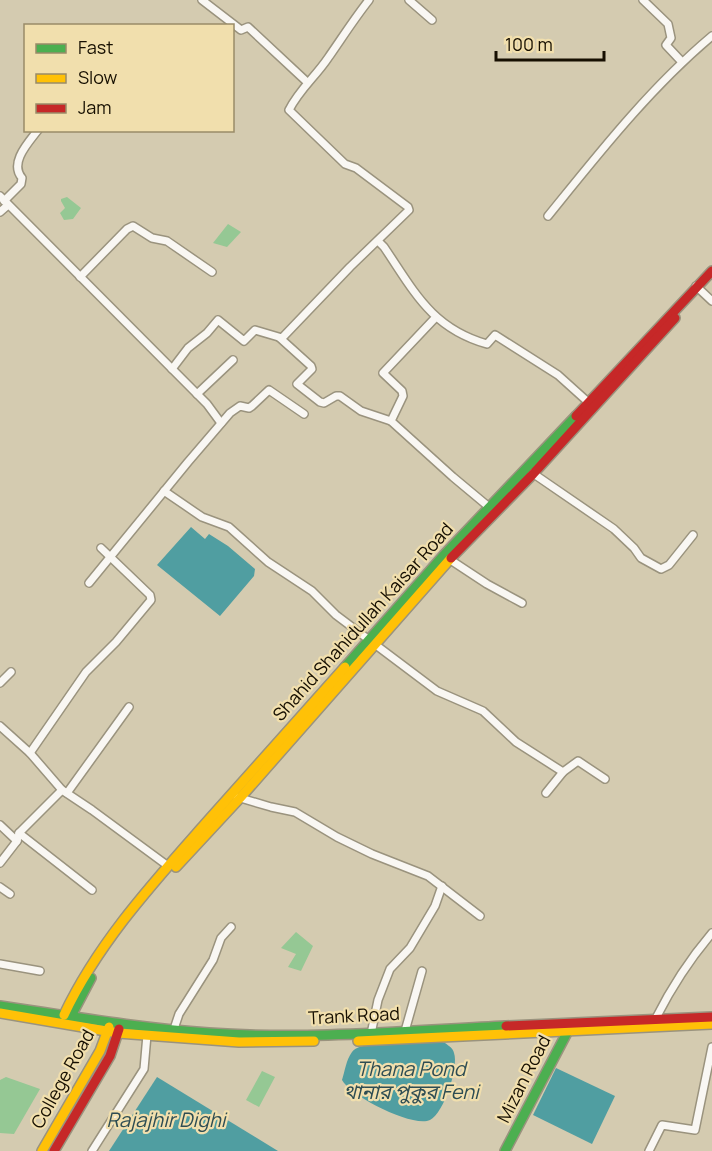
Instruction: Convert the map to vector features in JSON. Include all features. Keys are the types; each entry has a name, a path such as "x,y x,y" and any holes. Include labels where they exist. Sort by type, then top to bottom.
{"main road":[{"name":"Shahid Shahidullah Kaisar Road","path":"447,557 698,289 712,271"},
{"name":"Shahid Shahidullah Kaisar Road","path":"68,1015 125,928 173,870 489,507 529,471 588,402 698,289 712,280"},
{"name":"Shahid Shahidullah Kaisar Road","path":"68,1015 79,984 115,930 168,866 236,796"},
{"name":"Trank Road","path":"0,1005 68,1015 147,1035 239,1041 339,1042 712,1017"},
{"name":"Trank Road","path":"0,1013 114,1028 340,1036 405,1030 712,1024"},
{"name":"Mizan Road","path":"505,1151 570,1027"},
{"name":"College Road","path":"42,1151 114,1028"},
{"name":"College Road","path":"54,1151 110,1056 114,1028"}],"street":[{"path":"202,0 233,24"},
{"path":"280,338 409,210 356,168 345,164 291,113 290,107 307,82 328,59 350,24 369,0"},
{"path":"409,0 432,20"},
{"path":"643,0 668,24 671,38 666,45 682,62"},
{"path":"234,25 241,30 248,27 307,82"},
{"path":"548,216 623,125 682,62 712,36"},
{"path":"0,212 4,201 21,184 22,178 17,171 17,163 37,132"},
{"path":"4,201 197,393 221,423"},
{"path":"80,277 132,226 152,238 167,241 212,272"},
{"path":"378,241 413,293 436,317 448,326 487,344 495,335 558,375 588,402"},
{"path":"698,289 712,301"},
{"path":"391,421 403,396 402,391 383,373 436,317"},
{"path":"172,369 188,348 207,333 218,320 244,341 253,331 258,330 280,338 312,366 312,369 297,384 320,402 324,403 340,396 361,411 391,421 489,507"},
{"path":"197,393 233,360"},
{"path":"89,583 221,423 240,405 252,406 269,390 304,414"},
{"path":"529,471 614,529 641,558 661,569 669,565 693,535"},
{"path":"164,491 202,517 229,527 268,561 312,591 336,615 437,691 483,711 516,742 564,772"},
{"path":"30,753 86,672 116,642 151,600 150,595 101,548"},
{"path":"447,557 487,584 522,603"},
{"path":"0,683 11,672"},
{"path":"0,862 18,837 64,792 129,706"},
{"path":"0,726 30,753 64,792 168,866"},
{"path":"546,793 564,772 578,761 605,779"},
{"path":"236,796 295,812 337,837 372,854 428,876 480,916"},
{"path":"0,825 92,890"},
{"path":"371,1034 378,1000 390,969 410,948 435,906 442,886"},
{"path":"0,887 10,894"},
{"path":"174,1029 179,1014 213,960 222,938 231,927"},
{"path":"655,1020 668,993 710,937"},
{"path":"0,964 40,971"},
{"path":"405,1030 422,971"},
{"path":"92,1151 144,1069 147,1035"},
{"path":"649,1151 662,1125 695,1130 712,1047"}],"green space":[{"path":"67,197 81,208 73,219 64,220 60,213 65,208 61,199"},
{"path":"228,224 241,232 227,247 213,243"},
{"path":"296,932 313,946 301,971 288,967 296,954 281,948"},
{"path":"262,1071 275,1077 259,1107 246,1100"},
{"path":"6,1077 40,1089 14,1134 0,1133 0,1080"}],"water":[{"path":"191,527 205,539 209,534 228,546 255,569 254,576 220,616 157,565"},
{"name":"Thana Pond থানার পুকুর Feni","path":"445,1043 451,1047 455,1060 452,1079 440,1109 430,1120 410,1119 383,1109 347,1087 342,1080 348,1058 352,1052 361,1047 383,1044"},
{"path":"556,1068 615,1096 592,1144 533,1115"},
{"name":"Rajajhir Dighi","path":"157,1077 278,1151 109,1151"}],"traffic: fast":[{"path":"345,667 444,555 576,416"},
{"path":"71,1016 91,978"},
{"path":"0,1006 157,1028 246,1035 358,1034 506,1026"},
{"path":"505,1151 570,1027"}],"traffic: slow":[{"path":"176,867 240,798 451,558"},
{"path":"64,1015 93,963 127,915 345,667"},
{"path":"0,1013 118,1033 239,1042 314,1041"},
{"path":"358,1041 712,1024"},
{"path":"42,1151 100,1051 109,1027"}],"traffic: jam":[{"path":"576,416 712,271"},
{"path":"451,558 533,474 675,318"},
{"path":"506,1026 712,1017"},
{"path":"54,1151 110,1056 119,1029"}]}
